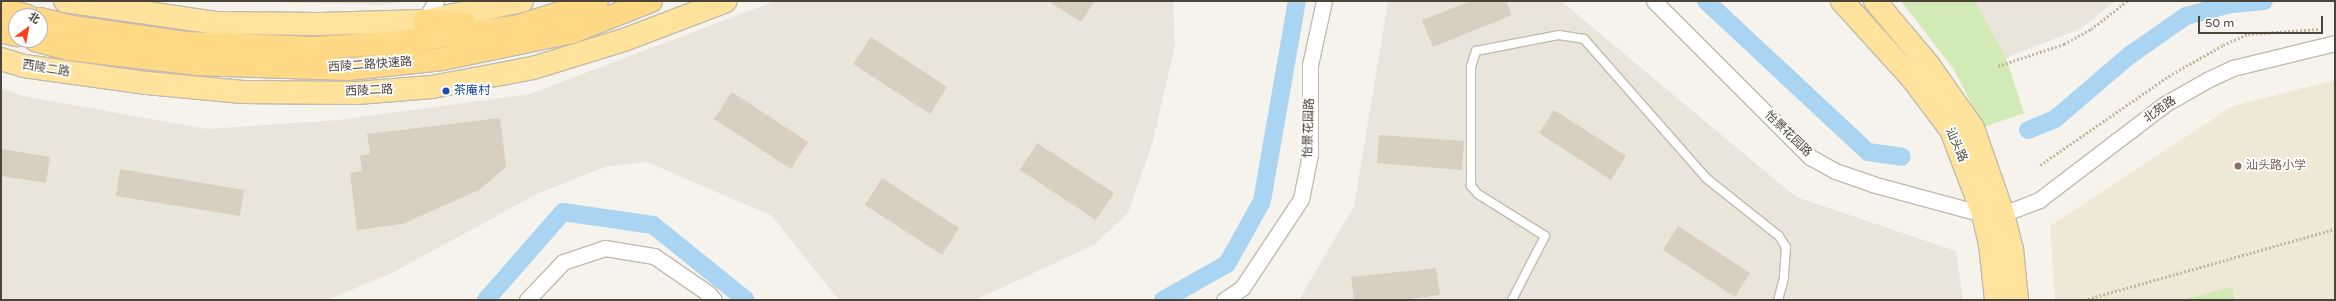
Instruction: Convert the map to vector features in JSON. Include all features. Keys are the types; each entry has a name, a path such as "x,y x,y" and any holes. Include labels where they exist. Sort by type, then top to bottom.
{"highway":[{"name":"西陵二路快速路","path":"48,21 72,27 186,43 314,48 392,44 519,26 597,1"},
{"name":"西陵二路快速路","path":"48,43 69,49 196,64 349,69 442,59 572,32 651,1"},
{"path":"424,21 519,26"}],"main road":[{"path":"65,1 215,23 424,21 522,1"},
{"name":"西陵二路","path":"1,59 24,66 139,82 243,92 357,93 432,87 533,68 624,40 726,1"},
{"name":"汕头路","path":"1842,1 1911,77 1951,130 1993,214 2012,248 2017,300"},
{"name":"汕头路","path":"1875,1 1928,64 1973,128 1993,214 1990,244 1996,300"}],"street":[{"path":"424,21 436,1"},
{"name":"怡景花园路","path":"1224,300 1242,288 1301,199 1310,154 1310,65 1324,1"},
{"name":"怡景花园路","path":"1654,1 1810,157 1835,171 1872,184 1993,214"},
{"name":"北苑路","path":"1993,214 2039,200 2165,104 2207,80 2233,68 2335,43"},
{"path":"527,300 563,262 605,248 654,256 709,294 714,300"}],"lane":[{"path":"1512,300 1545,236 1478,194 1471,186 1471,67 1476,51 1559,35 1584,39 1706,178 1779,236 1786,247 1784,278 1778,300"}],"path":[{"path":"1998,66 2064,44 2091,29 2127,1"},
{"path":"2084,300 2335,229"}],"shaded area":[{"path":"236,1 407,1 382,5"},
{"path":"775,1 1173,1 1175,45 1153,141 1128,213 1094,245 975,300 838,299 772,216 647,162 605,167 539,193 392,273 327,300 1,300 1,89 23,96 207,129 338,120 530,94"},
{"path":"1388,1 1561,1 1796,197 1956,251 1963,300 1299,300 1354,206"},
{"path":"1975,1 2115,1 2080,29 2006,58"},
{"name":"汕头路小学","path":"2335,80 2335,300 2055,300 2050,226 2233,106"}],"green space":[{"path":"1901,1 1975,1 2006,58 2024,113 1984,127 1953,68"},
{"path":"2232,287 2235,300 2179,300"}],"building":[{"path":"1048,1 1095,1 1081,22"},
{"path":"1471,1 1506,1 1512,15 1433,47 1422,20"},
{"path":"871,37 947,87 930,114 853,64"},
{"path":"732,92 808,142 791,169 714,119"},
{"path":"1554,110 1626,156 1611,180 1539,133"},
{"path":"500,118 506,167 479,190 402,224 357,230 350,173 362,171 360,156 370,154 367,134"},
{"path":"1379,135 1464,141 1462,170 1377,163"},
{"path":"1037,143 1114,193 1096,220 1020,170"},
{"path":"1,149 50,157 46,183 1,176"},
{"path":"120,169 244,190 240,216 116,196"},
{"path":"882,178 959,228 942,255 865,205"},
{"path":"1678,226 1750,273 1735,297 1663,250"},
{"path":"1436,268 1440,295 1401,300 1354,300 1351,277"}],"waterway":[{"path":"1163,300 1227,264 1262,201 1297,1"},
{"path":"1706,1 1868,152 1902,157"},
{"path":"2028,130 2055,119 2130,55 2186,16 2231,4 2264,1"},
{"path":"486,300 563,212 653,225 746,300"}],"place":[{"name":"茶庵村","path":"446,91"},
{"name":"汕头路小学","path":"2238,166"}]}
